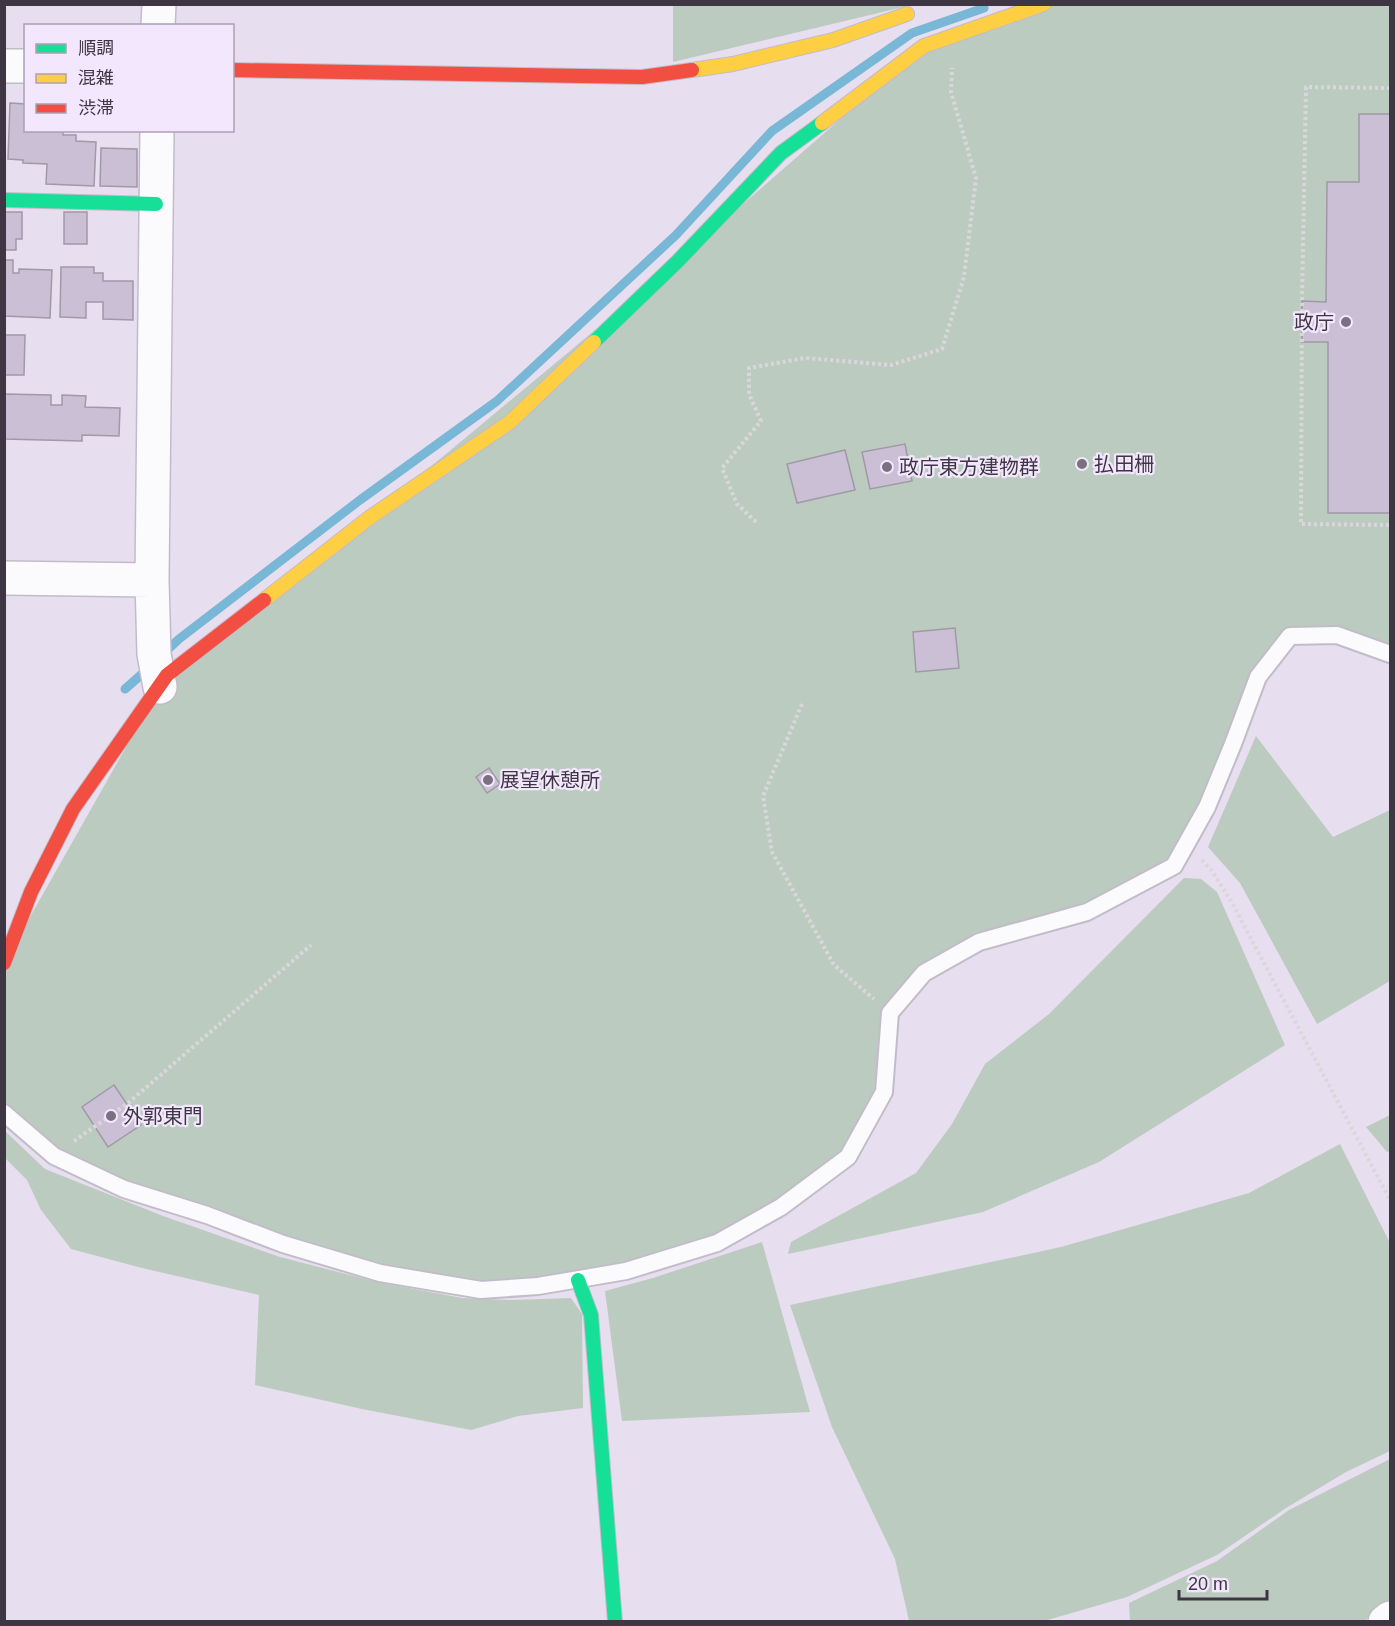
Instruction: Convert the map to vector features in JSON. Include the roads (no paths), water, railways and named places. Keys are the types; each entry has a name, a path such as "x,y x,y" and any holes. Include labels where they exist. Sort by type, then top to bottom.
{"street":[{"path":"158,24 159,4"},
{"path":"5,960 31,892 73,809 167,675 369,518 510,422 678,261 781,153 924,46 1044,4"},
{"path":"234,70 642,77 744,61 833,40 907,14"},
{"path":"4,66 24,66"},
{"path":"156,132 153,580 154,654 160,687"},
{"path":"4,200 156,204"},
{"path":"4,578 153,580"},
{"path":"578,1280 591,1315 615,1622"},
{"path":"1385,1622 1390,1618"}],"lane":[{"path":"4,1113 54,1156 124,1189 207,1215 283,1244 380,1273 481,1290 538,1286 626,1272 717,1242 781,1207 848,1157 884,1092 890,1013 924,973 979,942 1087,912 1174,866 1211,797 1258,677 1290,636 1337,636 1390,654"}],"waterway":[{"path":"162,655 179,639 360,500 497,401 676,235 772,131 912,33 984,8"},
{"path":"125,689 150,667"}],"place":[{"name":"政庁","path":"1346,322"},
{"name":"払田柵","path":"1082,464"},
{"name":"政庁東方建物群","path":"887,467"},
{"name":"展望休憩所","path":"488,780"},
{"name":"外郭東門","path":"111,1116"}]}
